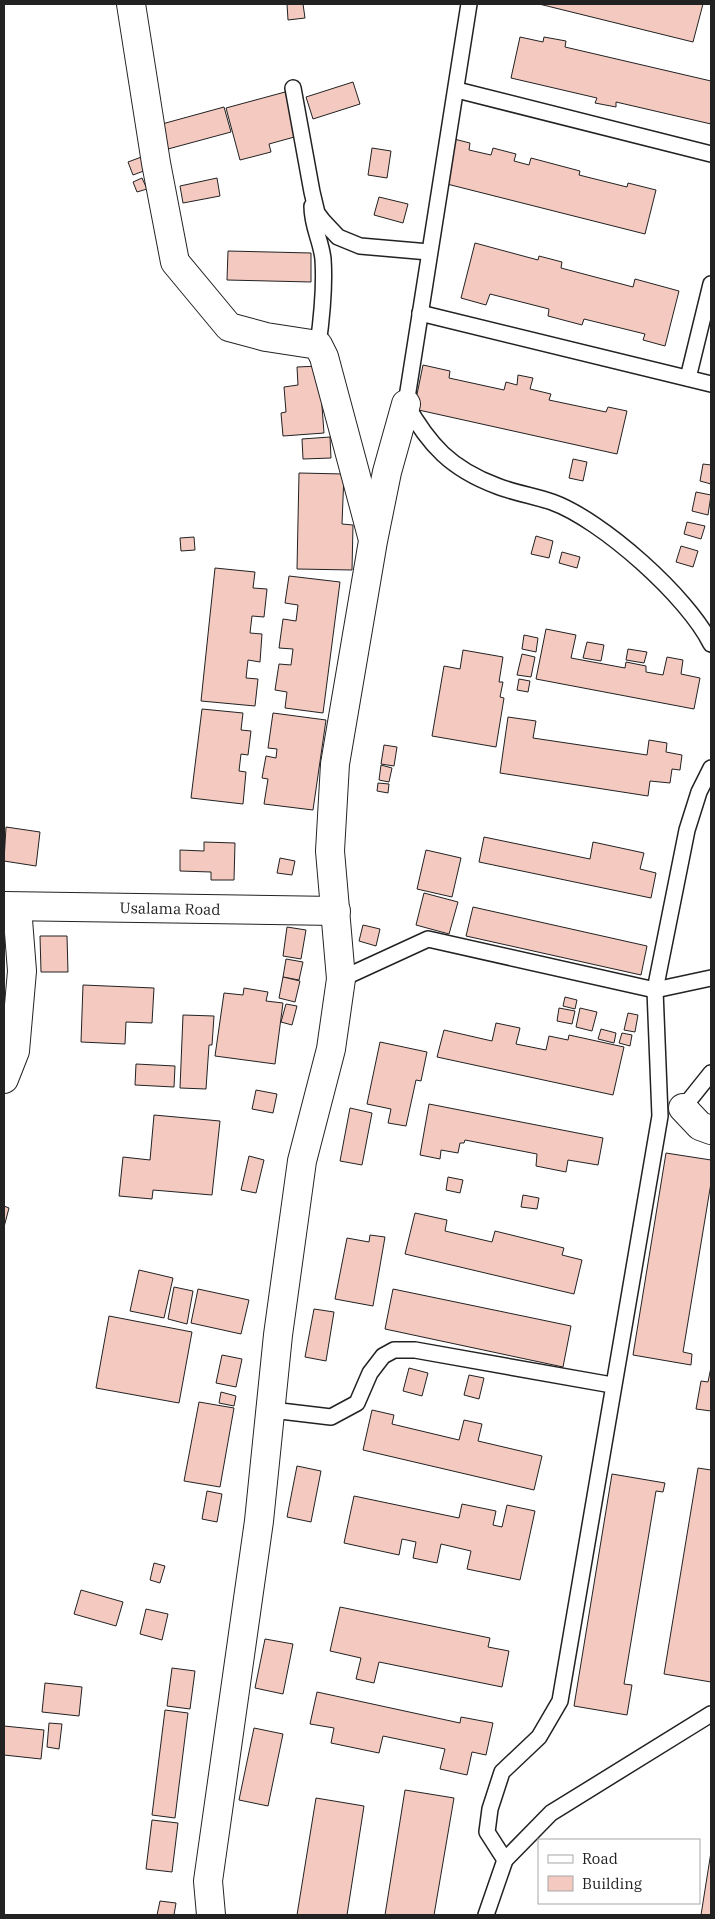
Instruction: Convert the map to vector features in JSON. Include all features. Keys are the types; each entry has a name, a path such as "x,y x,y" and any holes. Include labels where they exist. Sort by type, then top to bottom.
{"street":[{"path":"131,4 156,163 175,262 229,327 266,338 318,345 324,358 373,541"},
{"path":"211,1915 208,1882 259,1521 272,1410 278,1335 302,1161 331,1049 341,979 330,851 335,764 373,541 387,472 406,404"},
{"path":"4,1079 15,1051 22,970 10,906"},
{"name":"Usalama Road","path":"10,906 336,911"},
{"path":"672,1112 711,1130"}],"lane":[{"path":"469,4 457,90 446,142 429,252 412,380 406,404 420,429 438,451 460,467 495,486 552,502 582,516 613,537 690,611 711,644"},
{"path":"293,88 317,213 338,237 360,246 429,252"},
{"path":"457,90 711,154"},
{"path":"312,192 312,223 318,237 322,258 324,301 318,345"},
{"path":"688,378 711,284"},
{"path":"420,313 711,384"},
{"path":"505,1860 487,1832 490,1809 502,1772 539,1737 560,1701 612,1386 672,1112 654,990 687,830 699,792 711,768"},
{"path":"341,979 428,939 654,990 711,978"},
{"path":"672,1112 711,1074"},
{"path":"272,1410 331,1417 357,1403 370,1373 383,1356 394,1350 414,1350 612,1386"},
{"path":"486,1915 505,1860 551,1813 711,1714"}],"building":[{"path":"287,4 303,4 305,18 288,20"},
{"path":"539,4 703,4 693,42"},
{"path":"520,37 543,42 544,37 566,41 565,47 711,81 711,124 616,102 616,107 595,103 597,98 511,78"},
{"path":"353,82 360,104 313,119 306,97"},
{"path":"285,92 298,136 269,144 271,152 240,160 226,108"},
{"path":"224,107 231,132 168,149 162,124"},
{"path":"454,139 470,143 469,150 491,155 493,148 516,154 514,161 529,165 531,158 580,171 579,175 627,187 628,183 656,190 645,234 443,183"},
{"path":"372,148 391,151 387,178 368,175"},
{"path":"144,156 149,169 133,175 128,162"},
{"path":"142,178 147,189 137,192 133,182"},
{"path":"217,178 220,196 183,203 180,186"},
{"path":"379,197 408,204 403,223 374,215"},
{"path":"475,243 538,260 539,256 562,262 561,268 633,287 635,279 679,291 665,346 643,340 645,334 584,319 582,325 548,316 549,309 490,294 486,305 461,298"},
{"path":"228,251 311,253 311,282 227,280"},
{"path":"423,365 450,371 449,378 504,390 506,382 517,385 518,375 533,378 530,389 551,394 549,400 606,412 608,407 627,411 617,454 414,409"},
{"path":"319,366 324,433 283,436 281,413 286,412 284,387 298,385 297,367"},
{"path":"330,437 331,458 303,459 302,439"},
{"path":"573,459 587,462 583,481 569,478"},
{"path":"703,464 711,465 711,484 700,481"},
{"path":"299,473 344,474 342,524 353,525 352,570 297,569"},
{"path":"696,492 711,495 708,515 692,511"},
{"path":"687,522 705,526 701,539 684,534"},
{"path":"536,536 553,541 549,558 531,554"},
{"path":"194,537 195,550 181,551 180,538"},
{"path":"681,546 698,551 693,567 676,562"},
{"path":"562,552 580,557 577,568 559,563"},
{"path":"215,568 255,572 253,588 267,589 264,617 252,616 250,633 262,634 260,662 248,660 246,678 258,679 255,706 201,701"},
{"path":"289,576 340,582 323,713 285,708 287,692 275,690 279,664 291,665 293,649 279,648 283,619 296,621 298,605 285,603"},
{"path":"546,629 576,635 571,658 625,668 626,662 646,666 646,672 663,675 667,657 683,660 681,674 700,678 694,709 536,679"},
{"path":"524,635 538,638 536,652 522,649"},
{"path":"587,642 604,645 601,661 583,658"},
{"path":"628,649 647,652 644,663 626,660"},
{"path":"463,650 503,657 499,682 503,682 500,697 504,698 496,747 432,736 444,666 460,669"},
{"path":"522,654 535,657 531,677 517,675"},
{"path":"519,679 530,681 528,692 517,690"},
{"path":"202,709 243,713 241,730 251,731 248,755 241,754 239,771 246,772 243,804 191,798"},
{"path":"273,713 326,720 313,810 264,804 268,779 262,778 266,756 276,758 277,749 268,748"},
{"path":"508,717 536,721 533,738 647,755 649,740 667,743 666,752 682,755 680,770 672,769 670,783 650,781 648,796 500,773"},
{"path":"384,745 397,747 394,766 381,764"},
{"path":"381,765 392,768 389,782 379,780"},
{"path":"378,783 389,784 388,793 377,791"},
{"path":"6,827 40,832 36,866 4,861"},
{"path":"484,837 590,859 593,842 644,853 640,869 656,873 651,898 479,862"},
{"path":"204,842 235,843 234,880 211,880 211,872 180,871 180,850 204,851"},
{"path":"426,850 461,858 452,897 417,889"},
{"path":"280,858 295,861 292,875 277,873"},
{"path":"424,893 458,902 449,934 416,925"},
{"path":"473,907 647,946 641,975 466,936"},
{"path":"363,925 380,929 376,946 359,941"},
{"path":"287,927 306,930 301,959 283,956"},
{"path":"40,936 67,936 68,972 41,972"},
{"path":"286,959 303,962 299,980 283,977"},
{"path":"283,977 300,981 295,1002 279,998"},
{"path":"83,985 154,988 152,1023 126,1022 125,1044 81,1042"},
{"path":"244,988 268,992 266,1001 283,1003 275,1064 215,1056 224,993 243,995"},
{"path":"565,997 577,1000 575,1009 563,1006"},
{"path":"286,1004 297,1006 292,1025 281,1022"},
{"path":"559,1008 575,1011 572,1024 557,1021"},
{"path":"580,1008 597,1012 592,1031 576,1027"},
{"path":"628,1013 638,1015 635,1032 624,1030"},
{"path":"183,1015 214,1016 212,1045 209,1045 206,1089 180,1088"},
{"path":"496,1023 520,1028 516,1044 546,1050 549,1036 568,1040 569,1035 624,1047 613,1095 437,1057 444,1030 492,1041"},
{"path":"601,1029 616,1033 614,1043 598,1039"},
{"path":"622,1033 632,1035 630,1046 619,1043"},
{"path":"380,1042 427,1052 421,1081 416,1080 406,1126 388,1123 391,1109 367,1104"},
{"path":"136,1064 175,1066 174,1087 135,1085"},
{"path":"256,1090 277,1094 273,1113 252,1109"},
{"path":"429,1104 603,1138 598,1165 568,1160 566,1172 536,1166 537,1154 465,1140 464,1143 460,1143 458,1153 441,1150 440,1159 420,1155"},
{"path":"350,1108 372,1113 362,1165 340,1161"},
{"path":"154,1115 220,1121 212,1195 153,1190 152,1199 119,1196 123,1157 150,1160"},
{"path":"666,1153 711,1160 711,1183 683,1352 692,1354 691,1365 633,1355"},
{"path":"249,1156 264,1160 256,1193 241,1190"},
{"path":"448,1177 463,1180 460,1193 446,1190"},
{"path":"523,1195 539,1198 537,1209 521,1207"},
{"path":"4,1206 9,1208 4,1227"},
{"path":"415,1213 447,1220 445,1231 492,1242 495,1231 564,1248 562,1255 582,1260 574,1294 405,1254"},
{"path":"370,1235 385,1237 373,1306 335,1299 347,1238 369,1242"},
{"path":"139,1270 173,1278 164,1318 130,1311"},
{"path":"174,1287 193,1291 187,1324 168,1319"},
{"path":"198,1289 249,1300 241,1334 191,1323"},
{"path":"393,1289 571,1326 563,1367 385,1329"},
{"path":"314,1309 334,1312 326,1361 305,1357"},
{"path":"109,1316 192,1332 179,1403 96,1388"},
{"path":"222,1355 242,1359 236,1387 216,1383"},
{"path":"711,1367 711,1411 696,1409 701,1381 708,1382"},
{"path":"409,1368 428,1373 422,1396 403,1391"},
{"path":"469,1375 484,1378 479,1399 464,1395"},
{"path":"221,1392 236,1396 234,1406 219,1403"},
{"path":"199,1402 234,1408 220,1487 184,1481"},
{"path":"372,1410 394,1415 392,1424 459,1440 464,1420 482,1424 478,1441 542,1456 534,1490 363,1450"},
{"path":"297,1466 321,1471 311,1522 287,1517"},
{"path":"698,1468 711,1470 711,1682 664,1674"},
{"path":"612,1474 665,1483 663,1492 656,1491 624,1684 632,1685 627,1715 574,1706"},
{"path":"207,1491 222,1494 217,1522 202,1519"},
{"path":"354,1496 459,1518 462,1504 496,1511 493,1525 502,1527 507,1505 535,1511 520,1580 467,1569 471,1551 441,1544 437,1563 413,1558 416,1542 402,1539 399,1555 344,1543"},
{"path":"154,1563 165,1566 160,1583 150,1580"},
{"path":"81,1590 123,1602 116,1626 74,1614"},
{"path":"340,1607 490,1638 488,1647 509,1651 502,1687 379,1662 374,1683 356,1679 361,1658 330,1651"},
{"path":"146,1609 168,1614 162,1640 140,1634"},
{"path":"265,1639 293,1644 283,1694 255,1688"},
{"path":"172,1668 195,1671 190,1709 167,1706"},
{"path":"45,1683 82,1687 79,1716 42,1712"},
{"path":"317,1692 460,1723 461,1717 493,1723 486,1755 472,1752 467,1775 440,1769 445,1749 383,1736 379,1753 331,1743 334,1728 310,1724"},
{"path":"165,1710 188,1713 175,1818 152,1815"},
{"path":"49,1723 62,1724 59,1749 47,1747"},
{"path":"4,1726 44,1730 41,1759 4,1755"},
{"path":"254,1728 283,1734 268,1806 239,1800"},
{"path":"405,1790 454,1798 434,1915 385,1915"},
{"path":"316,1798 364,1806 347,1915 297,1915"},
{"path":"152,1820 178,1823 172,1872 146,1869"},
{"path":"711,1852 711,1915 701,1915"},
{"path":"160,1901 176,1903 174,1915 157,1915"}]}
